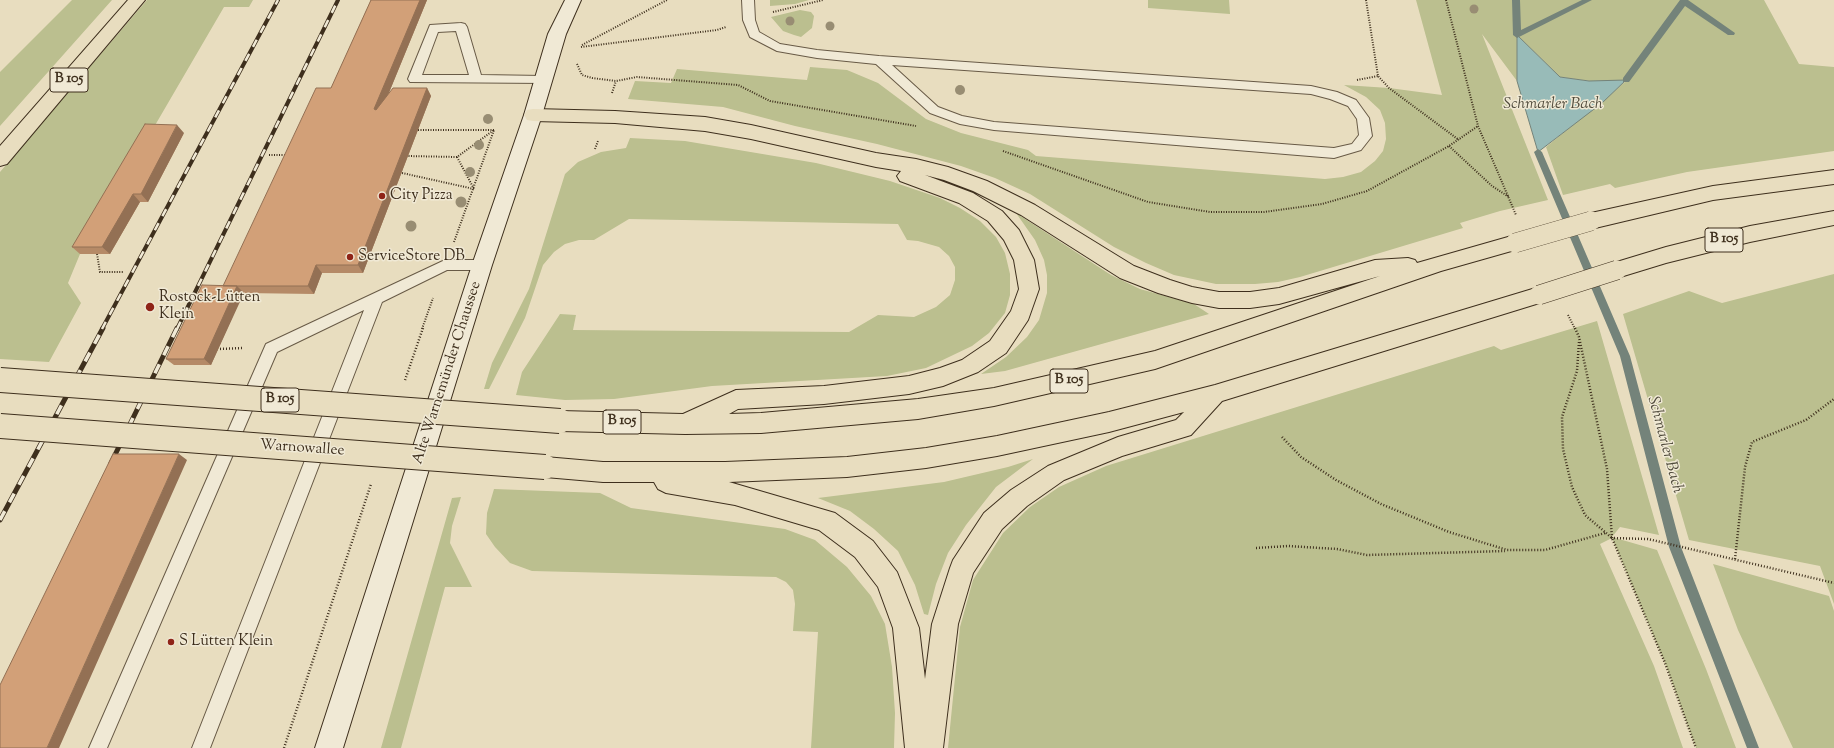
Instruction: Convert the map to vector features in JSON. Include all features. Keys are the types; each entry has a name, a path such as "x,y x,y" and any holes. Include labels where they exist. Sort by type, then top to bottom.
{"highway":[{"path":"0,141 123,0"},
{"name":"B 105","path":"0,159 137,0"},
{"path":"533,114 615,117 705,124 766,135 876,160 916,166 948,174 980,186 1028,210 1127,272 1165,287 1192,295 1219,300 1250,300 1279,296 1375,268 1439,264"},
{"path":"685,424 736,400 824,395 909,385 943,377 970,366 998,347 1014,327 1022,314 1029,289 1024,260 1012,235 995,216 966,198 907,176 876,160"},
{"name":"B 105","path":"0,380 560,421 685,424 761,423 918,408 994,397 1155,360 1439,264 1591,221 1713,192 1834,177"},
{"name":"B 105","path":"604,472 725,472 847,467 926,458 997,446 1109,422 1215,394 1666,255 1750,234 1834,218"},
{"path":"929,748 945,624 962,568 993,521 1019,498 1056,473 1118,447 1183,428 1215,394"},
{"name":"Warnowallee","path":"0,426 604,472"},
{"path":"604,472 735,494 786,508 826,521 864,549 888,580 906,628 919,748"}],"street":[{"name":"Alte Warnemünder Chaussee","path":"329,748 482,265 533,114 557,34 573,0"}],"lane":[{"path":"748,0 749,20 754,34 778,47 817,54 879,60 1311,90 1333,95 1352,103 1363,118 1366,136 1356,147 1334,153 994,126 960,120 934,110 879,60"},
{"path":"476,79 461,27 434,28 414,79 543,80"},
{"path":"98,748 271,348 445,265 482,265"},
{"path":"201,748 376,298"}],"path":[{"path":"667,0 578,48 717,30 781,10 823,0"},
{"path":"1366,0 1378,76 1389,88 1459,140 1478,126"},
{"path":"1446,0 1478,126 1512,206"},
{"path":"577,60 577,66 582,75 592,78 616,81"},
{"path":"400,156 456,157 494,130 418,130"},
{"path":"1449,146 1492,186 1509,197"},
{"path":"269,154 294,155"},
{"path":"402,173 474,189 456,157"},
{"path":"97,254 100,272 124,272"},
{"path":"1696,748 1665,664 1612,538 1607,469 1579,337 1577,371 1562,417 1563,449 1572,487 1584,515 1612,538 1648,539 1834,583"},
{"path":"211,349 271,348"},
{"path":"1735,559 1744,467 1752,442 1806,420 1831,403 1834,399"},
{"path":"1282,437 1301,457 1336,480 1381,504 1449,532 1507,550"},
{"path":"1256,548 1288,546 1337,549 1367,555 1545,550 1606,533"}],"green space":[{"path":"72,0 112,0 0,126 0,72"},
{"path":"147,0 253,0 249,7 224,7 80,254 68,283 81,303 49,362 0,359 0,172"},
{"path":"770,0 809,0 795,4 770,6"},
{"path":"1148,0 1229,0 1230,14 1148,8"},
{"path":"1416,0 1764,0 1799,64 1834,67 1834,151 1687,172 1615,188 1610,184 1563,195 1546,147 1626,81 1589,81 1560,77 1517,35 1517,81 1482,34 1548,200 1500,211 1460,223 1463,228 1300,277 1278,282 1255,284 1216,284 1174,275 1146,263 1114,247 1030,194 995,178 961,166 723,107 628,99 635,81 671,83 677,69 807,80 810,67 847,70 878,83 926,119 961,133 1028,150 1036,156 1325,179 1343,177 1361,172 1375,161 1383,151 1386,139 1385,123 1380,110 1366,97 1344,85 1389,88 1442,95"},
{"path":"800,10 811,12 814,16 812,28 801,37 783,31 771,17"},
{"path":"630,138 685,141 816,163 890,181 940,198 960,208 980,221 996,237 1005,253 1010,274 1010,295 1005,313 989,333 972,346 926,368 887,376 712,386 614,399 565,400 516,395 522,372 560,314 576,315 573,330 849,332 878,315 914,317 936,307 950,295 955,280 955,267 949,256 939,247 918,241 907,240 898,224 629,219 594,240 579,240 565,244 554,252 543,265 525,318 489,389 484,389 492,363 529,289 565,174 578,162 601,152 626,148"},
{"path":"1016,213 1111,275 1140,289 1194,304 1209,314 1005,371 981,374 1006,357 1027,337 1039,320 1047,293 1047,275 1044,260 1035,240"},
{"path":"1834,274 1834,604 1820,566 1689,540 1623,314 1689,291 1722,303"},
{"path":"1597,321 1659,535 1620,527 1612,537 1657,550 1706,669 1736,748 1696,748 1665,663 1612,538 1600,544 1654,666 1683,748 948,748 960,627 973,580 1003,533 1030,507 1059,487 1106,466 1494,346 1501,350"},
{"path":"1033,459 996,487 966,525 948,553 936,584 928,615 924,614 915,585 898,551 874,529 850,511 818,498 944,482 1008,467"},
{"path":"494,489 600,493 631,508 785,529 815,540 847,567 871,596 885,624 892,667 895,713 894,748 811,748 818,632 793,631 795,604 793,590 786,582 776,577 532,571 510,563 495,547 486,534 487,513"},
{"path":"461,497 452,526 450,543 472,587 445,587 401,748 381,748 452,498"},
{"path":"1713,564 1829,596 1834,611 1834,748 1793,748 1738,630"}],"water":[{"name":"Schmarler Bach","path":"1517,35 1560,77 1589,81 1626,80 1602,103 1538,152 1517,81"}],"building":[{"path":"371,0 420,0 374,109 376,110 393,88 427,88 358,265 316,265 308,286 223,286 316,88 331,88"},
{"path":"145,124 177,125 141,194 133,194 102,247 72,247"},
{"path":"202,285 237,286 204,359 166,359"},
{"path":"113,454 179,454 47,748 0,748 0,685"}],"waterway":[{"name":"Schmarler Bach","path":"1516,0 1517,35 1588,0"},
{"name":"Schmarler Bach","path":"1626,80 1684,2"},
{"name":"Schmarler Bach","path":"1684,2 1731,33"},
{"name":"Schmarler Bach","path":"1538,152 1625,356 1675,547 1753,748"}],"railway":[{"path":"102,329 278,0"},
{"path":"177,329 338,0"},
{"path":"0,520 103,328"},
{"path":"111,463 177,328"}],"place":[{"name":"City Pizza","path":"382,196"},
{"name":"ServiceStore DB","path":"350,257"},
{"name":"Rostock-Lütten Klein","path":"150,307"},
{"name":"S Lütten Klein","path":"171,642"}]}
